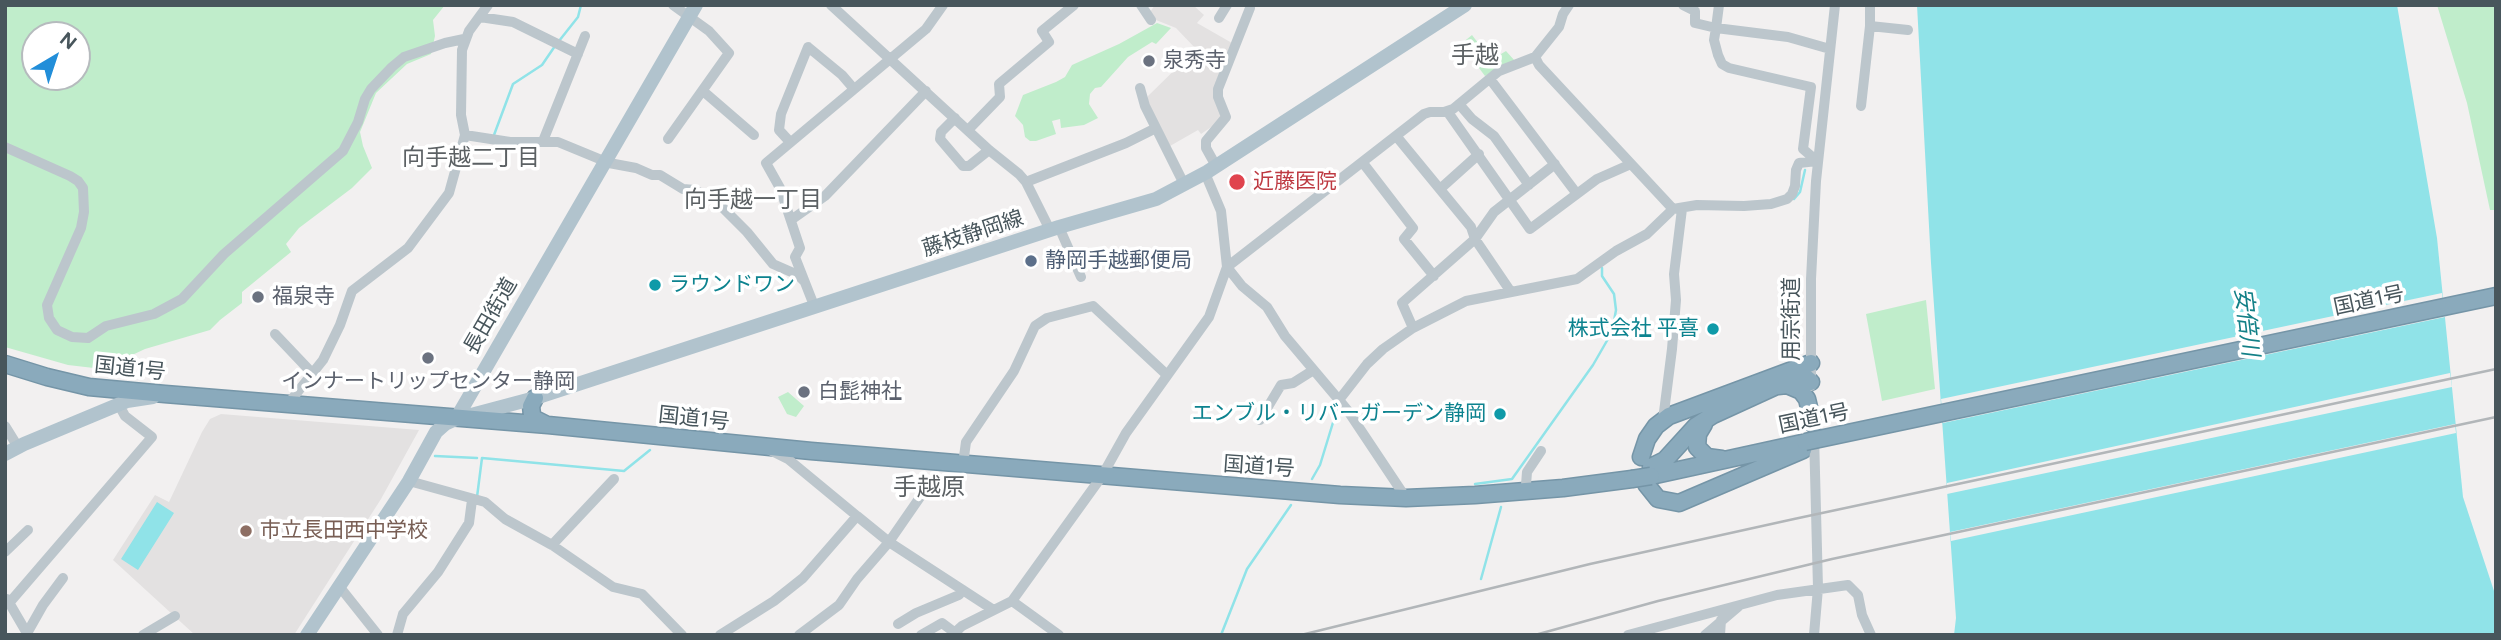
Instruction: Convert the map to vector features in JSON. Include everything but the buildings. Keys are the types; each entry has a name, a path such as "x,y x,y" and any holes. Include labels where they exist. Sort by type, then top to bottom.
{"highway":[{"name":"国道1号","path":"5,364 89,387 548,425 1102,476 1406,498 1553,489 1804,446 1843,434 2496,296"},
{"path":"1804,446 1679,503 1658,499 1642,472 1647,439 1662,420 1811,363"},
{"path":"1475,495 1526,485 1642,472 1665,460 1702,421 1767,389 1803,379"},
{"path":"1767,389 1787,385 1798,388 1807,399 1813,425"},
{"path":"535,398 531,406 532,415 548,425"},
{"path":"1726,409 1706,421 1696,441 1701,453 1707,457 1728,460"}],"main road":[{"name":"藤枝静岡線","path":"456,419 535,398 1156,198 1211,170 1445,10 1465,5"},
{"name":"長田街道","path":"307,635 409,481 436,432 456,419 692,11"},
{"path":"87,420 103,400 101,393 89,387"},
{"path":"12,451 119,405 165,394"}],"street":[{"path":"288,404 323,360 352,291 408,248 449,193 465,135 461,116 461,57 464,39 488,5"},
{"path":"668,139 729,53 692,11 673,5"},
{"path":"835,9 850,5"},
{"path":"815,308 795,257 800,248 780,188 765,163 926,29 943,5"},
{"path":"968,130 1000,97 999,84 1049,42 1042,31 1074,5"},
{"path":"1141,5 1151,20"},
{"path":"1219,18 1227,5"},
{"path":"1227,267 1430,111 1447,111 1499,71 1535,57 1559,27 1569,5"},
{"path":"1683,5 1695,11 1695,23 1788,37 1830,49"},
{"path":"1719,5 1714,47 1722,64 1729,68 1811,87 1803,149 1817,161"},
{"name":"用宗街道","path":"1814,635 1818,588 1813,425 1803,379 1811,363 1811,279 1817,161 1835,5"},
{"path":"1861,106 1870,5"},
{"path":"921,635 942,623 955,634 992,609 1012,600 1102,476 1126,433 1204,328 1227,267 1221,211 1206,141 1226,117 1218,97 1218,89 1250,8"},
{"path":"835,9 1026,182 1081,277"},
{"path":"480,17 513,22 578,54"},
{"path":"1870,26 1908,30"},
{"path":"543,141 585,36"},
{"path":"5,147 78,180 83,188 84,212 81,228 50,296 48,311 52,325 57,330 72,337 88,338 106,326 154,314 182,299 224,254 343,151 358,122 365,100 392,67 411,54 464,39"},
{"path":"790,142 779,130 781,114 808,47 842,75 854,89"},
{"path":"1535,57 1539,65 1631,164 1678,209 1672,348 1662,420"},
{"path":"1490,79 1577,194"},
{"path":"1140,88 1144,106 1184,184"},
{"path":"703,91 754,135"},
{"path":"791,220 825,196 926,91"},
{"path":"1459,104 1472,120 1494,136 1529,185"},
{"path":"1447,111 1530,229 1597,179 1631,164"},
{"path":"955,118 941,132 940,139 963,166 970,166 989,150"},
{"path":"1026,182 1126,143 1156,128"},
{"path":"465,135 510,142 543,141 568,145 605,161 660,175 683,189 695,190 729,213 773,264 804,281"},
{"path":"1397,137 1471,226 1475,239 1511,292"},
{"path":"1440,189 1479,155"},
{"path":"1339,400 1375,356 1413,328 1466,301 1577,279 1616,251 1647,234 1678,209 1697,205 1771,204 1787,198 1795,186 1799,163 1817,161"},
{"path":"1363,163 1413,228 1404,239 1434,276"},
{"path":"1413,328 1402,303 1475,239 1494,212 1555,164"},
{"path":"1227,267 1242,286 1267,307 1312,371 1339,400 1406,498"},
{"path":"963,464 966,442 1014,371 1035,326 1047,318 1093,306 1167,375"},
{"path":"275,334 313,374"},
{"path":"1259,420 1281,385 1293,383 1312,371"},
{"path":"27,634 8,600 152,437 125,416 119,405"},
{"path":"5,426 12,451"},
{"path":"761,446 788,459 889,542 992,609"},
{"path":"1526,485 1527,472 1541,451"},
{"path":"799,635 839,605 889,542 934,477"},
{"path":"552,545 614,479"},
{"path":"409,481 485,502 505,519 552,545 613,587 642,594 682,635"},
{"path":"397,635 403,614 438,572 469,523 472,500"},
{"path":"720,635 803,579 857,516"},
{"path":"5,552 28,530"},
{"path":"27,634 43,605 63,578"},
{"path":"1628,635 1741,604 1818,588 1848,585 1855,589 1871,635"},
{"path":"339,586 378,635"},
{"path":"898,624 916,613 959,595 963,590"},
{"path":"1012,600 1059,635"},
{"path":"1705,635 1741,604"},
{"path":"143,635 175,616"},
{"path":"1720,635 1721,620"}],"shaded area":[{"path":"1155,5 1193,5 1204,15 1197,23 1232,43 1217,80 1224,115 1201,134 1198,130 1170,146 1147,101 1148,96 1196,49 1176,28 1156,20 1150,12"},
{"name":"市立長田西中学校","path":"221,414 419,430 381,499 294,635 195,635 113,560 155,495 169,502 202,432 210,419"}],"green space":[{"path":"5,5 445,5 433,20 435,36 431,54 407,64 376,93 360,132 372,168 352,188 299,228 286,244 291,252 242,292 242,303 210,330 145,349 111,370 68,365 5,347"},
{"path":"2437,5 2496,5 2496,210 2490,210 2467,103"},
{"path":"1157,23 1171,28 1156,44 1152,42 1128,57 1101,87 1095,88 1090,94 1089,104 1098,118 1084,125 1061,128 1060,119 1052,121 1056,134 1036,141 1025,137 1023,125 1015,116 1023,95 1056,82 1065,77 1072,65"},
{"path":"1472,35 1491,60 1506,51 1515,61 1485,76 1461,44"},
{"path":"1926,300 1935,389 1882,401 1866,314"},
{"path":"788,392 804,406 796,417 787,414 778,397"}],"water":[{"name":"安倍川","path":"1917,5 2397,5 2437,238 2463,497 2496,597 2496,635 1954,635 1956,618 1931,263"},
{"path":"157,502 174,513 138,570 121,559"}],"pier":[{"path":"2442,293 2445,317 1943,423 1941,399"},
{"path":"2450,373 2452,387 1947,494 1947,483"},
{"path":"2455,424 2456,433 1951,541 1950,532"}],"waterway":[{"path":"559,41 578,17 581,5"},
{"path":"494,135 513,84 542,65 555,46"},
{"path":"1794,199 1800,192 1805,170"},
{"path":"1475,484 1512,479 1593,365 1612,332 1616,310 1614,294 1602,276 1602,268"},
{"path":"1312,479 1320,465 1339,403"},
{"path":"477,497 482,458 624,471 650,450"},
{"path":"435,456 477,458"},
{"path":"1221,635 1247,569 1291,505"},
{"path":"1481,579 1501,507"}],"railway":[{"path":"1301,635 1590,564 2496,369"},
{"path":"1535,635 1658,601 1832,559 2496,417"}],"place":[{"name":"泉秀寺","path":"1149,61"},
{"name":"近藤医院","path":"1237,182"},
{"name":"静岡手越郵便局","path":"1031,261"},
{"name":"ラウンドワン","path":"655,285"},
{"name":"福泉寺","path":"258,297"},
{"name":"株式会社 平喜","path":"1713,329"},
{"name":"インナートリップセンター静岡","path":"428,358"},
{"name":"白髭神社","path":"804,392"},
{"name":"エンブル・リバーガーデン静岡","path":"1500,414"},
{"name":"市立長田西中学校","path":"246,531"}],"district":[{"name":"手越","path":"1475,56"},
{"name":"向手越二丁目","path":"471,158"},
{"name":"向手越一丁目","path":"753,200"},
{"name":"手越原","path":"929,488"}]}
